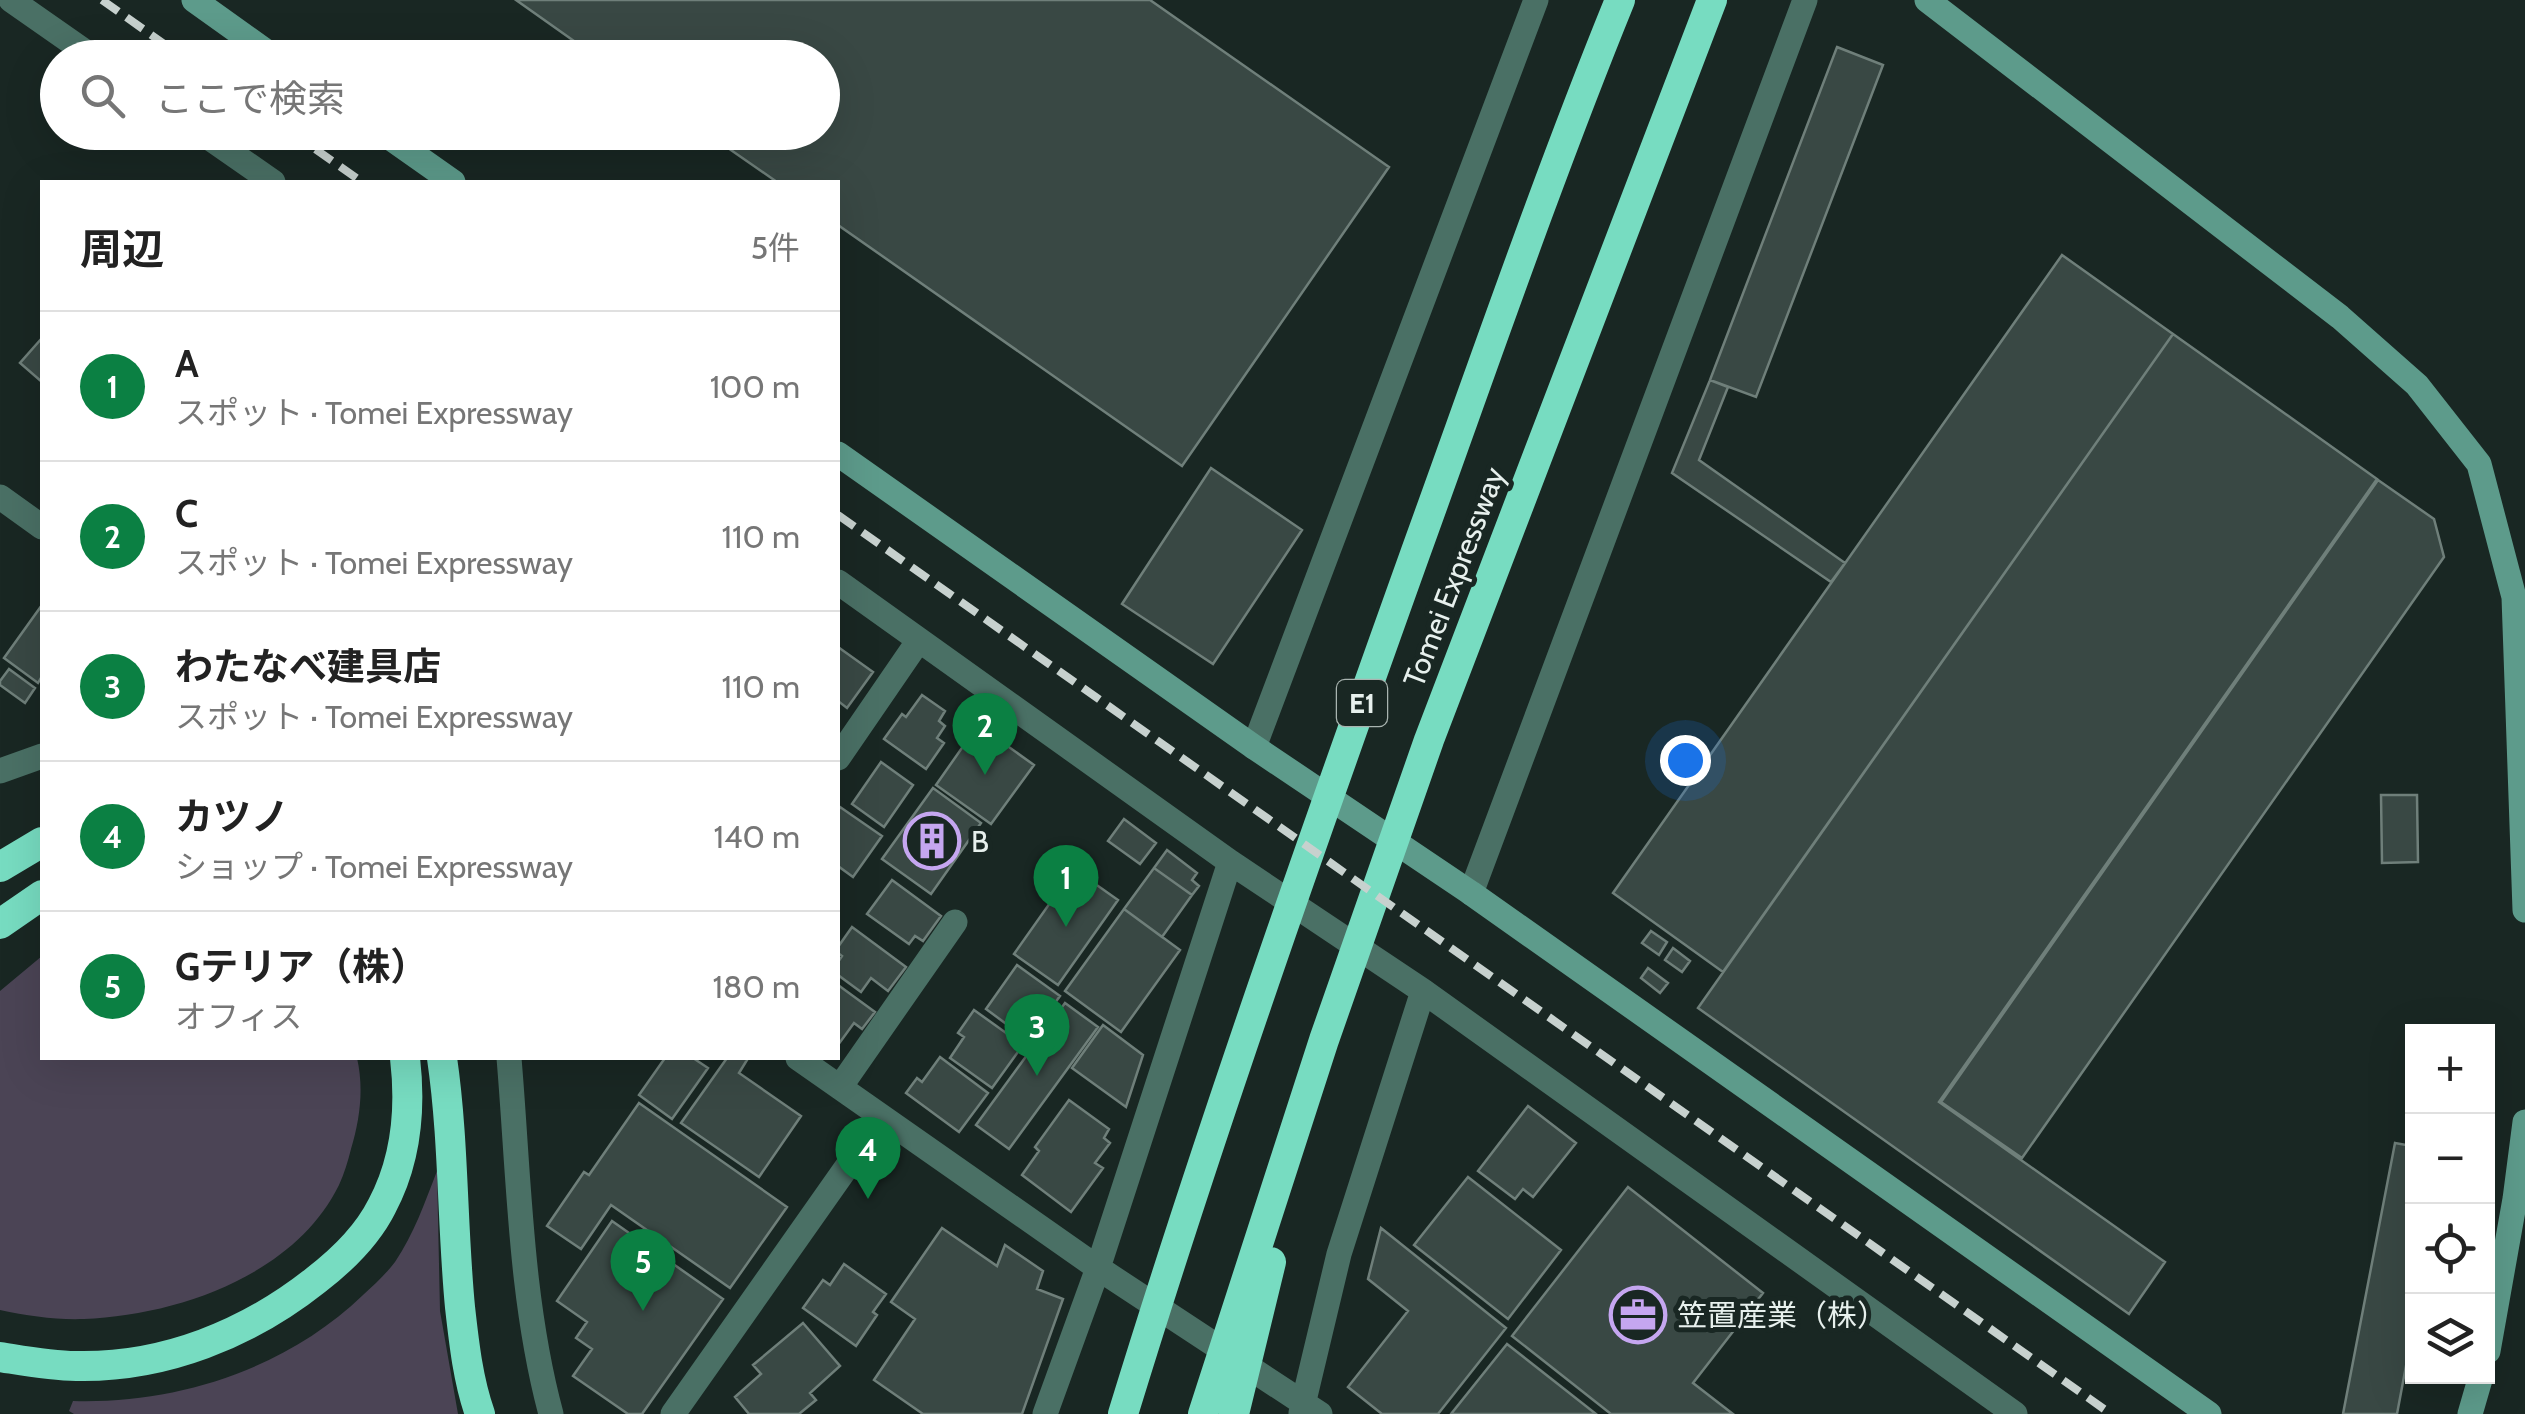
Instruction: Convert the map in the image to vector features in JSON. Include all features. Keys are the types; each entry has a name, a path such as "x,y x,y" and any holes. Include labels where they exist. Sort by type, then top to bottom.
{"highway":[{"name":"Tomei Expressway","path":"1124,1414 1254,1010 1352,729 1572,119 1620,0"},
{"name":"Tomei Expressway","path":"1203,1414 1324,1040 1429,740 1712,0"},
{"path":"0,866 40,843"},
{"path":"0,924 40,896"},
{"path":"1234,1414 1324,1040"},
{"path":"0,1357 76,1366 161,1357 239,1331 276,1311 334,1265 381,1208 396,1174 406,1136 409,1093 404,1060"},
{"path":"442,1060 464,1342 480,1414"}],"street":[{"path":"12,0 69,40"},
{"path":"194,0 250,40"},
{"path":"1254,747 1536,0"},
{"path":"1471,893 1805,0"},
{"path":"1927,0 2340,317 2417,385 2480,464 2514,596 2525,910"},
{"path":"227,150 270,180"},
{"path":"407,150 449,180"},
{"path":"840,455 1254,747 1471,893 2209,1414"},
{"path":"0,498 40,526"},
{"path":"840,583 1230,862 1422,991 2015,1414"},
{"path":"840,755 919,640"},
{"path":"0,771 40,757"},
{"path":"1045,1414 1098,1268 1230,862"},
{"path":"840,1087 955,922"},
{"path":"801,1060 1308,1410 1339,1254 1422,991"},
{"path":"509,1060 520,1215 536,1352 551,1414"},
{"path":"673,1414 882,1116"},
{"path":"2495,1312 2525,1122"},
{"path":"2470,1414 2478,1384"}],"shaded area":[{"path":"40,958 40,1060 357,1060 360,1104 339,1185 319,1216 294,1243 264,1266 194,1299 120,1316 74,1319 0,1310 0,991"},
{"path":"437,1171 440,1311 458,1414 69,1411 73,1401 152,1396 191,1388 265,1362 300,1343 333,1321 391,1266 413,1229"}],"building":[{"path":"516,0 1150,0 1389,167 1182,466 840,226 840,180 774,180 731,150 840,150 840,40 573,40"},
{"path":"1837,47 1883,65 1756,397 1710,380"},
{"path":"2062,255 2173,334 1723,972 1613,893"},
{"path":"2173,334 2377,479 1939,1102 2165,1262 2129,1314 1698,1008"},
{"path":"40,340 40,380 20,363"},
{"path":"1710,380 1728,387 1699,460 1845,563 1831,582 1672,473"},
{"path":"1211,468 1302,530 1213,664 1122,604"},
{"path":"2378,480 2434,519 2444,557 2022,1158 1941,1102"},
{"path":"40,608 38,683 4,658"},
{"path":"840,648 873,672 847,708 840,703"},
{"path":"9,669 35,688 25,703 0,685"},
{"path":"922,695 945,711 939,721 945,726 937,738 944,743 926,769 884,739"},
{"path":"978,725 1034,765 991,824 936,785"},
{"path":"881,762 913,785 884,827 852,804"},
{"name":"B","path":"933,788 981,823 931,894 882,859"},
{"path":"2381,795 2417,795 2418,862 2382,863"},
{"path":"840,807 882,836 853,877 840,867"},
{"path":"1124,819 1156,843 1140,864 1108,841"},
{"path":"1167,850 1197,873 1192,880 1199,886 1192,895 1154,868"},
{"path":"1154,868 1192,895 1162,937 1124,909"},
{"path":"1074,869 1118,900 1058,985 1014,954"},
{"path":"892,880 941,916 923,941 915,936 909,944 867,914"},
{"path":"1124,909 1180,950 1121,1032 1065,991"},
{"path":"852,927 906,967 888,991 871,978 861,992 840,976 840,944"},
{"path":"1651,931 1667,942 1659,955 1642,943"},
{"path":"1673,948 1690,961 1682,972 1665,960"},
{"path":"1017,965 1060,996 1028,1040 986,1009"},
{"path":"1648,968 1668,983 1660,993 1641,978"},
{"path":"840,986 875,1012 862,1029 854,1023 840,1042"},
{"path":"1065,1003 1098,1027 1009,1149 976,1125"},
{"path":"974,1010 1023,1045 992,1088 950,1058 964,1037 958,1033"},
{"path":"1103,1025 1143,1055 1126,1107 1072,1068"},
{"path":"940,1057 988,1093 959,1132 906,1093 917,1078 922,1082"},
{"path":"664,1060 696,1060 708,1068 672,1119 639,1095"},
{"path":"726,1060 747,1060 739,1073 801,1116 759,1177 681,1123"},
{"path":"1069,1100 1109,1129 1104,1138 1110,1143 1095,1163 1103,1168 1071,1212 1022,1175 1039,1151 1035,1147"},
{"path":"639,1103 787,1207 730,1288 611,1205 581,1249 547,1226 584,1172 589,1175"},
{"path":"1528,1106 1576,1143 1533,1197 1523,1189 1515,1199 1478,1171"},
{"path":"2395,1143 2405,1145 2405,1371 2397,1414 2343,1414"},
{"path":"1468,1177 1561,1250 1508,1319 1414,1245"},
{"name":"笠置産業（株）","path":"1628,1187 1763,1293 1693,1383 1733,1414 1611,1414 1512,1336"},
{"path":"612,1221 723,1299 642,1414 628,1414 573,1376 592,1349 576,1338 587,1322 557,1301"},
{"path":"942,1228 997,1266 1005,1245 1043,1271 1037,1289 1063,1299 1022,1414 923,1414 874,1380 915,1319 891,1302"},
{"path":"1381,1228 1506,1328 1438,1414 1382,1414 1348,1387 1408,1311 1368,1279"},
{"path":"844,1264 886,1294 856,1346 803,1308 823,1280 830,1285"},
{"path":"803,1323 840,1366 810,1393 816,1400 799,1414 749,1414 735,1397 761,1374 753,1365"},
{"path":"1507,1344 1596,1414 1451,1414"}],"railway":[{"path":"102,0 159,40"},
{"path":"317,150 359,180"},
{"path":"840,516 2111,1414"}],"place":[{"name":"C","path":"985,775"},
{"name":"B","path":"932,841"},
{"name":"A","path":"1066,927"},
{"name":"わたなべ建具店","path":"1037,1076"},
{"name":"カツノ","path":"868,1199"},
{"name":"Gテリア（株）","path":"643,1311"},
{"name":"笠置産業（株）","path":"1638,1315"}]}
